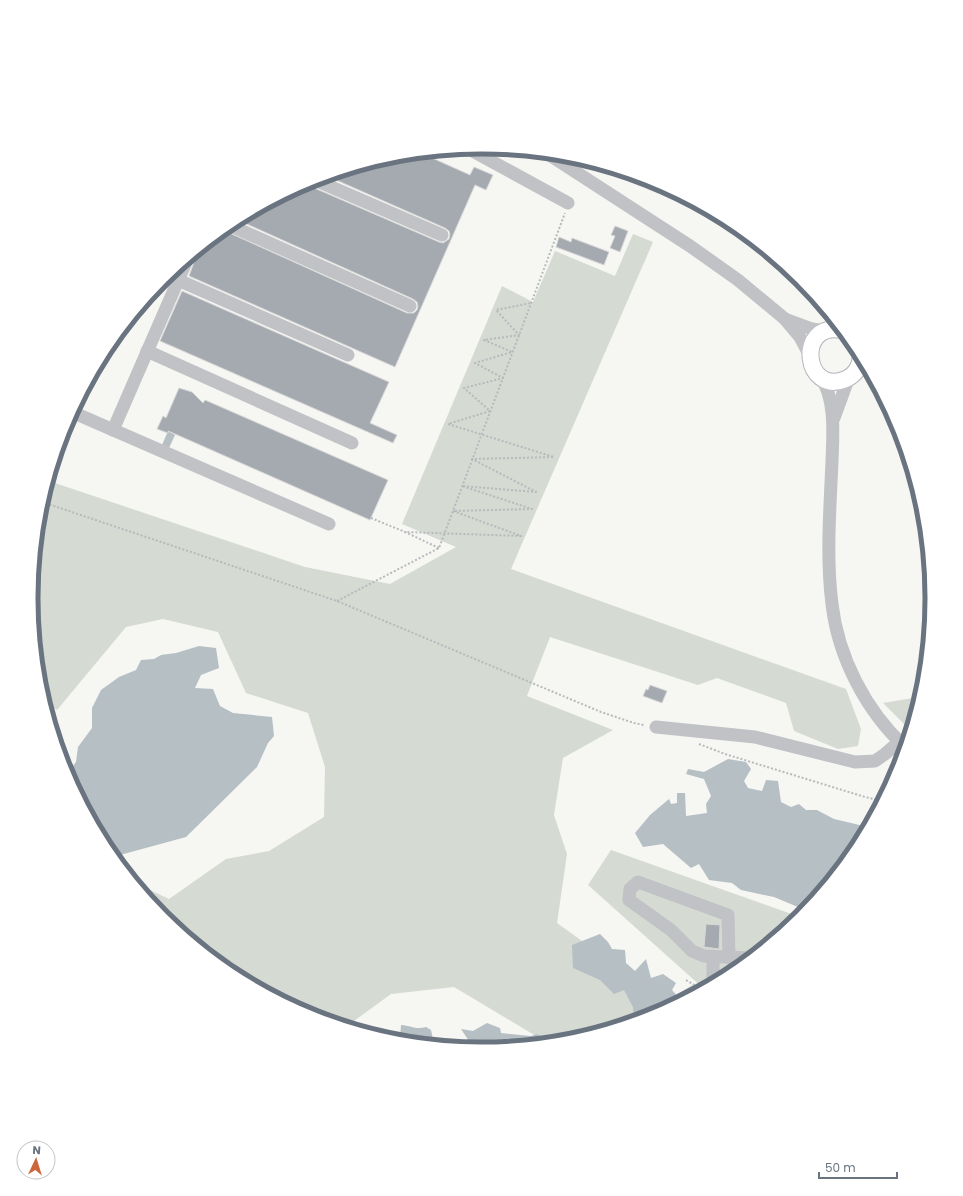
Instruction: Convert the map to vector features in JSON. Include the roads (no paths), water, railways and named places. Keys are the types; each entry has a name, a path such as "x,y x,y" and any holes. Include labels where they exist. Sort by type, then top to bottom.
{"main road":[{"path":"834,329 816,338 812,343 809,354 812,366 820,376 831,381 837,381 850,377 859,365"}],"street":[{"path":"478,154 568,203"},
{"path":"560,162 690,246 738,280 785,319 800,337 809,354"},
{"path":"323,184 442,236"},
{"path":"236,228 410,306"},
{"path":"113,430 182,271"},
{"path":"178,280 348,355"},
{"path":"785,319 812,329 834,329"},
{"path":"147,351 352,443"},
{"path":"864,372 850,377 841,397 834,420 829,537 832,603 835,623 852,673 867,702 900,743"},
{"path":"820,376 826,386 834,420"},
{"path":"78,415 329,524"},
{"path":"656,727 755,736 855,762 875,761 899,747"},
{"path":"728,958 728,915 638,882 630,889 629,900 670,930 692,951 704,956 728,958 740,958"},
{"path":"713,956 713,976"}]}
